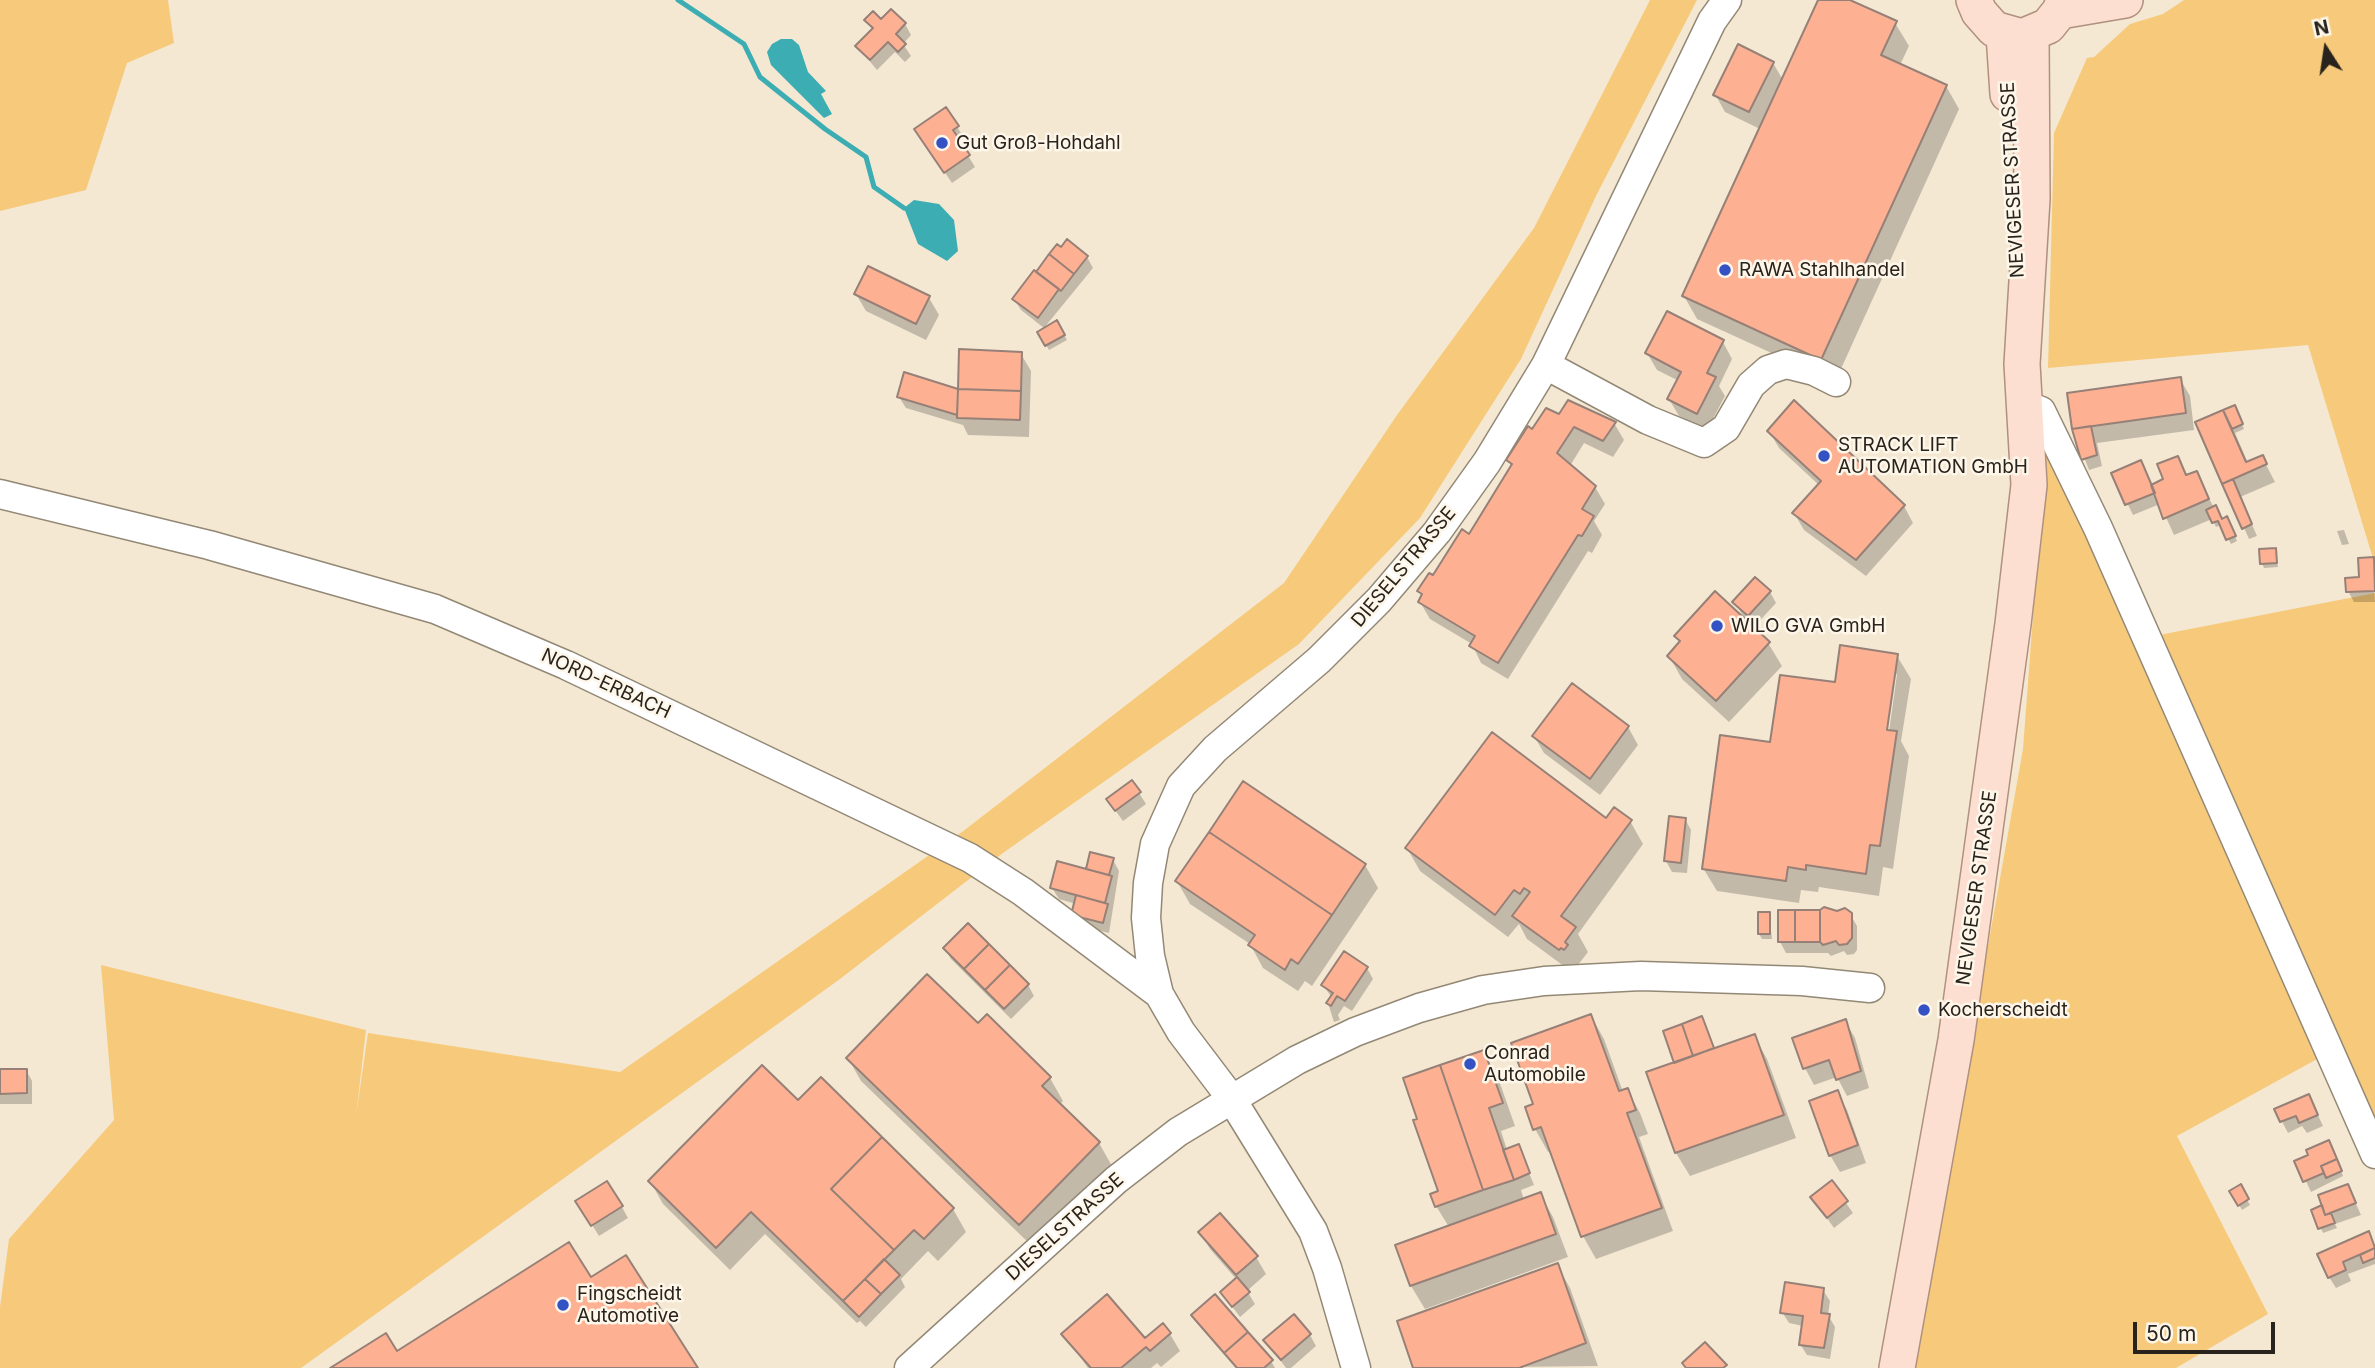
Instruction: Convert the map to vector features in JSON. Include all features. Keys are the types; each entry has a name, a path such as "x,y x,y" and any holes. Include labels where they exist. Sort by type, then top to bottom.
{"main road":[{"path":"1973,1 1985,22 2017,35 2048,26 2062,5 2125,0"},
{"name":"NEVIGESER STRASSE","path":"1897,1368 1956,1040 2011,638 2029,485 2022,404 2022,326 2011,202 2017,35"},
{"name":"NEVIGESER STRASSE","path":"1885,1368 1994,622 2006,486 2022,404"}],"street":[{"name":"DIESELSTRASSE","path":"1356,1368 1327,1268 1312,1231 1231,1098 1181,1032 1159,994 1150,956 1146,918 1148,883 1155,844 1181,786 1215,749 1319,660 1379,600 1437,532 1488,462 1546,365 1712,20 1727,0"},
{"path":"1546,365 1648,420 1704,443 1726,428 1751,386 1768,370 1786,364 1814,371 1836,382"},
{"path":"2022,404 2041,411 2098,528 2375,1154"},
{"name":"NORD-ERBACH","path":"0,494 209,545 435,609 566,665 970,858 1023,892 1159,994"},
{"name":"DIESELSTRASSE","path":"909,1368 1116,1180 1178,1132 1231,1098 1355,1032 1419,1008 1483,990 1544,981 1641,976 1802,981 1870,988"}],"shaded area":[{"path":"0,0 168,0 174,43 127,63 86,190 0,211"},
{"path":"1650,0 1697,0 1596,196 1521,359 1420,518 1299,644 1003,853 840,979 301,1368 0,1368 0,1307 9,1239 114,1120 101,965 366,1030 356,1116 368,1033 620,1072 962,832 1284,583 1397,415 1534,228"},
{"path":"2184,0 2375,0 2375,565 2308,345 2048,368 2054,133 2087,58 2094,57 2130,24 2163,14"},
{"path":"2047,429 2154,636 2375,593 2375,1125 2339,1047 2177,1136 2268,1314 2176,1368 1902,1368 1961,1098 2023,749"}],"water":[{"path":"781,39 792,39 799,45 808,72 826,91 821,94 832,114 824,118 771,65 767,52 772,44"},
{"path":"914,200 939,204 954,220 958,251 947,261 918,244 904,208"}],"building":[{"path":"1818,0 1850,0 1897,21 1881,55 1947,85 1821,360 1682,296"},
{"path":"891,9 906,23 896,34 906,44 898,52 888,42 870,60 855,46 873,28 864,20 873,11 881,19"},
{"path":"1738,44 1774,62 1749,112 1713,95"},
{"name":"Gut Groß-Hohdahl","path":"946,107 959,126 953,130 970,155 944,173 914,129"},
{"path":"1067,239 1088,256 1074,274 1049,254 1057,244 1061,247"},
{"path":"1049,254 1074,274 1061,291 1036,272"},
{"path":"868,266 930,296 916,324 854,294"},
{"path":"1034,270 1059,289 1038,318 1012,299"},
{"path":"1667,311 1724,340 1707,373 1716,377 1697,414 1667,399 1681,372 1645,353"},
{"path":"1057,320 1065,335 1045,346 1037,332"},
{"path":"959,349 1022,352 1021,391 958,389"},
{"path":"904,372 958,389 957,415 897,397"},
{"path":"2181,377 2186,413 2072,429 2067,393"},
{"path":"958,389 1021,391 1020,420 957,418"},
{"path":"1568,400 1616,422 1603,441 1574,427 1557,453 1596,486 1582,509 1594,516 1582,536 1578,535 1498,663 1469,646 1475,636 1418,602 1422,594 1417,591 1429,573 1433,575 1462,529 1469,534 1512,464 1506,460 1528,426 1532,429 1546,408 1559,414"},
{"name":"STRACK LIFT AUTOMATION GmbH","path":"1794,400 1905,505 1856,560 1792,513 1821,481 1767,431"},
{"path":"2235,405 2243,424 2232,429 2223,410"},
{"path":"2223,410 2246,462 2263,455 2267,464 2222,484 2195,422"},
{"path":"2091,426 2097,455 2081,460 2072,429"},
{"path":"2178,456 2186,475 2197,471 2209,499 2163,519 2151,485 2163,479 2157,464"},
{"path":"2141,460 2155,493 2125,505 2111,473"},
{"path":"2233,479 2252,524 2242,529 2222,484"},
{"path":"2216,505 2222,519 2227,516 2236,536 2226,540 2218,521 2212,523 2206,510"},
{"path":"2276,548 2277,563 2260,564 2259,549"},
{"path":"2374,557 2375,591 2346,592 2345,578 2359,577 2358,558"},
{"path":"1755,577 1771,591 1748,616 1732,602"},
{"path":"1715,591 1770,642 1716,701 1667,656 1680,641 1674,636"},
{"path":"1840,645 1898,654 1887,730 1897,731 1880,846 1870,845 1866,874 1806,865 1806,870 1788,867 1786,881 1702,869 1720,735 1770,742 1780,675 1835,682"},
{"path":"1572,683 1629,726 1590,779 1532,736"},
{"path":"1492,732 1606,818 1614,807 1632,820 1561,916 1576,927 1565,942 1568,945 1564,950 1559,950 1512,916 1530,892 1524,888 1520,894 1514,890 1495,915 1405,848"},
{"path":"1132,780 1141,792 1115,811 1106,799"},
{"path":"1243,781 1366,864 1332,915 1209,832"},
{"path":"1669,816 1686,818 1681,863 1664,861"},
{"path":"1209,832 1332,915 1298,964 1291,959 1285,970 1248,945 1255,935 1175,881"},
{"path":"1090,852 1114,858 1109,875 1086,869"},
{"path":"1057,861 1112,876 1105,903 1050,888"},
{"path":"1076,895 1108,904 1103,923 1071,915"},
{"path":"1824,907 1837,911 1845,908 1852,913 1852,938 1847,944 1839,945 1836,941 1823,945 1820,942 1820,910"},
{"path":"1778,910 1795,910 1795,942 1778,942"},
{"path":"1795,910 1820,910 1820,942 1795,942"},
{"path":"1758,912 1770,912 1770,934 1758,934"},
{"path":"968,923 989,944 964,969 943,948"},
{"path":"989,944 1010,965 985,990 964,969"},
{"path":"1344,951 1368,967 1345,1001 1337,996 1331,1006 1326,1003 1333,993 1321,985"},
{"path":"1010,965 1029,984 1004,1009 985,990"},
{"path":"927,974 978,1023 987,1014 1051,1077 1042,1086 1100,1142 1019,1225 846,1058"},
{"path":"1591,1014 1619,1091 1628,1088 1636,1110 1627,1113 1662,1208 1581,1237 1541,1127 1533,1130 1525,1107 1533,1104 1511,1043"},
{"path":"1702,1016 1714,1048 1693,1056 1682,1024"},
{"path":"1846,1019 1861,1071 1836,1080 1829,1060 1803,1069 1792,1038"},
{"path":"1682,1024 1693,1056 1674,1063 1663,1031"},
{"path":"1755,1034 1784,1115 1675,1153 1646,1072"},
{"path":"1484,1050 1503,1103 1489,1108 1514,1180 1483,1190 1440,1065"},
{"path":"762,1065 798,1100 821,1077 882,1137 831,1189 894,1250 843,1301 751,1212 716,1248 648,1181"},
{"path":"1440,1065 1483,1190 1435,1207 1430,1194 1438,1191 1413,1120 1417,1119 1403,1078"},
{"path":"0,1069 27,1069 27,1093 0,1094"},
{"path":"1838,1090 1858,1145 1829,1156 1809,1101"},
{"path":"2309,1094 2318,1115 2299,1123 2296,1116 2280,1122 2274,1109"},
{"path":"882,1137 954,1208 924,1239 914,1230 894,1250 831,1189"},
{"path":"2329,1140 2337,1159 2321,1166 2324,1173 2303,1182 2294,1161 2308,1155 2306,1150"},
{"path":"1519,1144 1530,1173 1514,1180 1503,1150"},
{"path":"2337,1159 2342,1171 2326,1178 2321,1166"},
{"path":"1832,1180 1848,1201 1827,1218 1810,1197"},
{"path":"607,1181 623,1206 591,1226 575,1201"},
{"path":"2241,1184 2249,1199 2238,1206 2229,1191"},
{"path":"2348,1184 2356,1203 2325,1215 2318,1195"},
{"path":"1541,1192 1556,1234 1410,1286 1395,1245"},
{"path":"2322,1205 2325,1215 2331,1213 2335,1223 2318,1229 2311,1210"},
{"path":"1220,1213 1258,1256 1236,1275 1198,1232"},
{"path":"2369,1231 2375,1248 2343,1262 2346,1270 2328,1278 2317,1254"},
{"name":"Fingscheidt Automotive","path":"569,1242 591,1277 626,1255 698,1368 330,1368 386,1333 397,1351"},
{"path":"2375,1248 2375,1258 2363,1263 2360,1255"},
{"path":"884,1259 900,1275 881,1294 865,1279"},
{"path":"1558,1263 1586,1343 1519,1368 1413,1368 1397,1321"},
{"path":"1237,1277 1250,1292 1232,1307 1220,1292"},
{"path":"865,1279 881,1294 859,1317 843,1301"},
{"path":"1785,1282 1824,1288 1821,1313 1830,1314 1824,1348 1799,1345 1803,1316 1780,1313"},
{"path":"1107,1294 1145,1338 1163,1323 1171,1333 1150,1351 1146,1347 1121,1368 1091,1368 1061,1334"},
{"path":"1215,1294 1248,1332 1224,1353 1191,1315"},
{"path":"1294,1314 1311,1334 1281,1360 1263,1340"},
{"path":"1248,1332 1273,1360 1264,1368 1237,1368 1224,1353"},
{"path":"1705,1342 1727,1365 1723,1368 1686,1368 1682,1363"}],"waterway":[{"path":"678,0 744,44 760,77 825,129 866,157 874,187 904,208"}],"place":[{"name":"Gut Groß-Hohdahl","path":"942,143"},
{"name":"RAWA Stahlhandel","path":"1725,270"},
{"name":"STRACK LIFT AUTOMATION GmbH","path":"1824,456"},
{"name":"WILO GVA GmbH","path":"1717,626"},
{"name":"Kocherscheidt","path":"1924,1010"},
{"name":"Conrad Automobile","path":"1470,1064"},
{"name":"Fingscheidt Automotive","path":"563,1305"}]}
